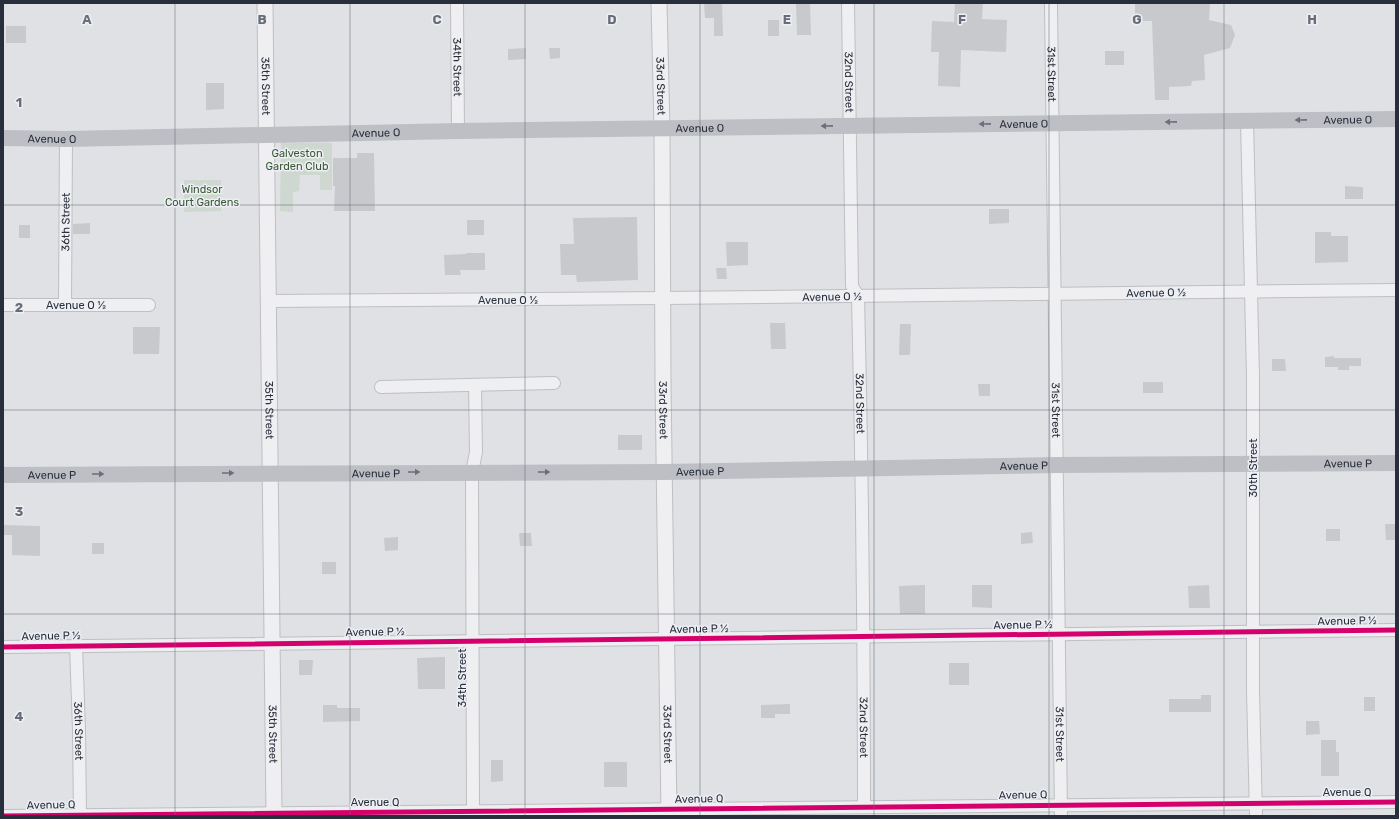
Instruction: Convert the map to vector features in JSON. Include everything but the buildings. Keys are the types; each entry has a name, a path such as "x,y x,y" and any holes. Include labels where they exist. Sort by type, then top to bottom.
{"main road":[{"name":"Avenue O","path":"3,138 66,139 458,131 1396,119"},
{"name":"Avenue P","path":"3,474 664,472 1057,465 1396,463"}],"street":[{"name":"35th Street","path":"265,3 274,814"},
{"name":"34th Street","path":"457,3 458,131"},
{"name":"33rd Street","path":"659,3 662,129 662,298 669,812"},
{"name":"32nd Street","path":"848,3 852,286 858,296 862,468 864,806"},
{"name":"31st Street","path":"1051,3 1061,810"},
{"name":"30th Street","path":"1248,121 1256,816"},
{"name":"36th Street","path":"65,305 66,139"},
{"name":"Avenue O ½","path":"268,301 1396,290"},
{"name":"Avenue O ½","path":"3,305 148,306"},
{"path":"381,387 554,383"},
{"name":"34th Street","path":"473,812 472,472 476,452 475,385"},
{"name":"Avenue P ½","path":"3,647 1396,630"},
{"name":"36th Street","path":"76,645 80,815"},
{"name":"Avenue Q","path":"3,816 669,812 864,806 1061,810 1256,803 1396,802"}],"green space":[{"name":"Galveston Garden Club","path":"281,142 332,143 332,190 320,190 320,175 300,175 299,191 293,192 293,212 280,211"},
{"name":"Windsor Court Gardens","path":"184,180 221,180 221,211 184,212"}],"cycle path":[{"path":"3,647 1396,630"},
{"path":"3,816 1396,802"}]}
